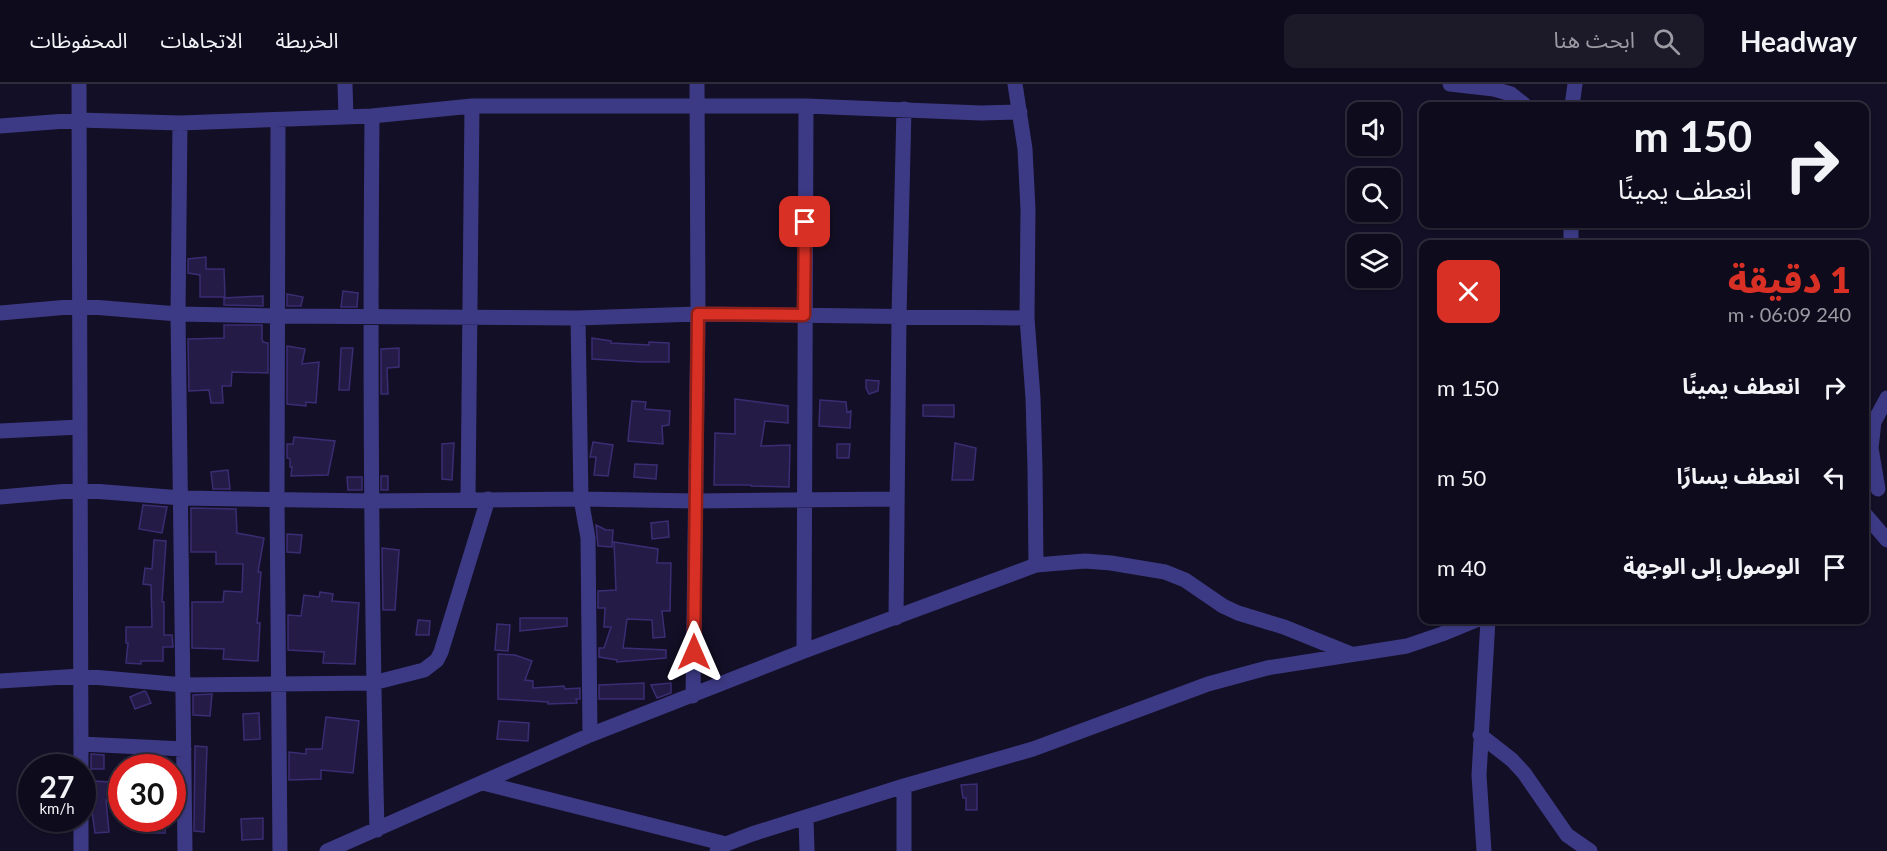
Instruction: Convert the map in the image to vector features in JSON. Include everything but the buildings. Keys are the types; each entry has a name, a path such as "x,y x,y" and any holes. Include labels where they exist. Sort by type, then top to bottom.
{"street":[{"path":"79,84 81,754"},
{"path":"345,84 346,117"},
{"path":"693,696 698,314 697,84"},
{"path":"1015,84 1020,112 1028,209 1027,318 1035,456 1036,565"},
{"path":"1450,84 1494,89 1511,94 1521,102"},
{"path":"1573,102 1575,84"},
{"path":"0,126 79,120 180,123 278,120 372,116 472,106 806,106 981,113 1020,112"},
{"path":"468,499 472,106"},
{"path":"804,651 806,106"},
{"path":"896,618 904,109"},
{"path":"372,116 370,317 373,683 377,830"},
{"path":"278,120 280,851"},
{"path":"180,123 178,314 185,851"},
{"path":"0,313 80,306 178,314 277,316 578,318 698,314 1027,318"},
{"path":"578,318 581,500 588,538 590,735"},
{"path":"1876,489 1872,448 1875,422 1887,398"},
{"path":"0,431 80,427"},
{"path":"0,497 80,490 182,498 278,500 897,499"},
{"path":"0,681 81,676 184,685 373,683 424,670 437,660 441,652 488,500"},
{"path":"1869,519 1887,540"},
{"path":"327,851 590,735 804,651 1036,565 1094,562 1165,572 1185,580 1223,606 1238,613 1284,627 1352,654"},
{"path":"483,783 722,848 752,834 904,786 1033,749 1208,684 1267,668 1407,646 1466,624"},
{"path":"1484,851 1479,776 1488,624"},
{"path":"1480,735 1512,760 1524,773 1567,835 1590,851"},
{"path":"81,744 184,749"},
{"path":"904,786 904,851"},
{"path":"806,817 807,851"},
{"path":"81,832 81,851"}],"route":[{"path":"694,652 698,314 804,315 805,222"}]}
